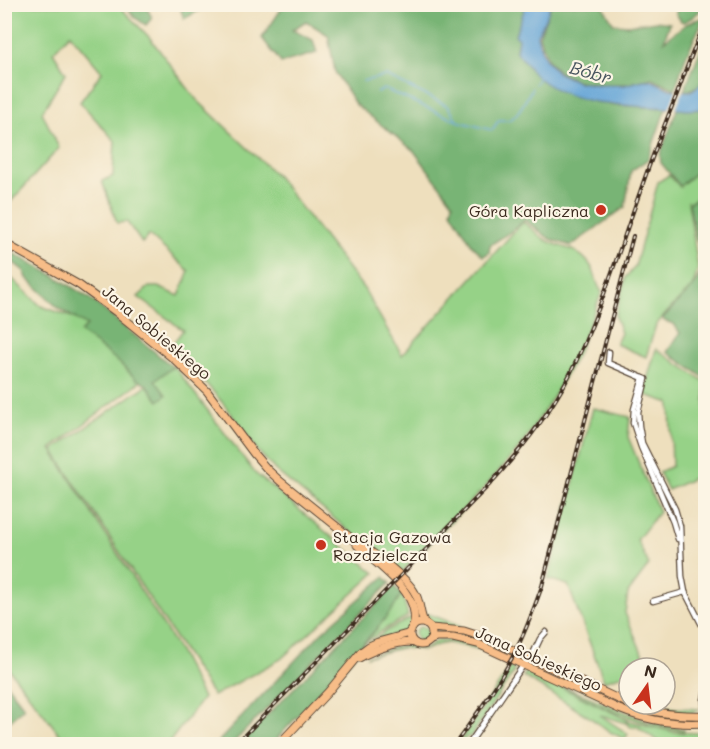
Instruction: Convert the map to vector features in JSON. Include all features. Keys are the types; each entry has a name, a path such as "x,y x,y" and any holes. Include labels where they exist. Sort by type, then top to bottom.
{"main road":[{"name":"Jana Sobieskiego","path":"4,243 79,285 175,360 207,391 267,469 410,586 417,595 422,617 428,626 464,631 489,639 617,698"},
{"name":"Jana Sobieskiego","path":"351,538 407,592 413,606 415,620 412,629"},
{"path":"279,744 361,657 370,652 408,642 424,645 431,640 432,636 428,626 419,623 407,634 369,646 358,655 351,666"},
{"path":"412,629 412,639 415,643"},
{"name":"Jana Sobieskiego","path":"431,640 442,637 458,638 489,648 640,717 668,723 705,723"},
{"name":"Jana Sobieskiego","path":"677,714 705,715"}],"street":[{"path":"609,352 608,363 643,378 634,409 633,423 640,447 673,522 680,544 685,592 705,633"},
{"path":"653,601 685,592"},
{"path":"531,658 546,632"},
{"path":"513,650 521,657 524,664"},
{"path":"469,744 524,664 529,660 539,662"},
{"path":"705,689 705,723"}],"green space":[{"path":"181,4 209,5 184,19"},
{"path":"5,5 118,5 150,38 196,99 277,176 364,289 402,355 523,222 546,240 578,253 591,266 602,292 576,357 552,399 521,446 484,488 402,572 392,564 390,558 388,563 275,470 210,388 169,349 183,330 138,297 149,287 158,287 179,296 189,271 149,235 142,243 127,222 117,223 102,181 113,176 115,141 80,102 102,72 70,34 53,52 66,73 42,112 59,148 5,208"},
{"path":"125,5 149,5 147,8 152,18 146,25 134,17"},
{"path":"284,5 526,5 516,52 522,57 610,105 666,108 648,159 631,171 625,207 571,246 550,239 525,220 490,245 489,253 483,256 472,245 451,211 453,203 414,151 355,104 335,72 328,35 306,21 292,30 313,40 317,53 281,63 262,38"},
{"path":"551,5 602,5 614,24 628,25 656,21 670,23 664,41 688,24 704,18 686,56 675,89 652,78 627,84 605,84 578,81 559,72 548,60 539,36"},
{"path":"677,5 702,5 702,9 684,22 676,14"},
{"path":"705,41 705,83 684,91 702,46"},
{"path":"677,109 705,109 705,159 700,169 680,186 661,163 660,155"},
{"path":"705,159 705,193 688,202 698,268 694,282 656,325 646,357 616,344 621,333 615,316 626,277 635,267 658,182 669,175 681,188 680,186 700,169"},
{"path":"705,193 705,378 667,352 680,333 674,324 664,321 663,318 695,284 703,267 703,248 696,239 689,203"},
{"path":"7,250 55,276 89,298 173,367 155,380 166,395 159,401 147,385 136,379 115,359 80,332 87,326 57,307 27,278 24,271 5,256"},
{"path":"4,271 41,306 94,325 149,375 51,449 175,644 203,698 168,744 67,744 5,664"},
{"path":"656,349 705,382 705,473 668,490 659,472 672,466 670,403 643,394"},
{"path":"174,366 255,473 375,573 281,659 213,696 53,450 147,385 159,401 155,380"},
{"path":"593,408 630,417 628,437 659,512 637,540 649,565 628,593 625,613 643,656 617,656 617,677 604,681 568,585 548,579"},
{"path":"384,577 390,583 232,744 216,744 321,633"},
{"path":"394,586 401,594 387,616 272,744 239,744"},
{"path":"402,593 408,616 365,643 325,690 324,688 375,631"},
{"path":"429,614 460,626 458,628 438,627 423,615"},
{"path":"412,617 406,631 369,644 386,631"},
{"path":"419,627 425,627 429,634 425,641 419,641 415,637 415,631"},
{"path":"438,633 479,640 517,655 520,659 479,641 438,636"},
{"path":"438,640 461,642 482,650 448,643 425,650 401,648 366,657 411,644 425,648"},
{"path":"512,665 514,672 471,736 458,744"},
{"path":"539,665 617,702 617,705 613,703 538,668"},
{"path":"530,672 628,720 626,723 600,715 628,734 625,739 612,733 523,676"},
{"path":"549,680 617,709 617,712"},
{"path":"5,682 24,707 5,726"},
{"path":"677,708 700,709 694,712 678,713"},
{"path":"677,714 700,718 664,720 649,716 677,716"},
{"path":"626,716 634,716 646,721 684,729 684,731 648,724"},
{"path":"629,721 674,732 700,733 702,737 685,745 665,744 636,726 631,727 627,724"}],"water":[{"path":"526,5 550,5 537,35 546,60 558,73 578,82 600,85 625,85 651,80 670,89 681,91 691,91 705,83 705,109 615,105 582,99 551,87 534,74 516,52 518,38 515,35"}],"pier":[{"path":"677,88 684,88 674,113 668,112"}],"waterway":[{"path":"363,81 386,76 448,106 457,121 492,130 499,120 509,120 516,115 532,88"},
{"path":"535,84 539,77"},
{"path":"377,93 384,89 455,120"}],"railway":[{"path":"236,744 490,484 544,418 570,374 590,330 653,155 706,22"},
{"path":"455,744 501,677 526,627 542,586 633,236"}],"place":[{"name":"Góra Kapliczna","path":"601,210"},
{"name":"Stacja Gazowa Rozdzielcza","path":"321,545"}],"water label":[{"name":"Bóbr","path":"591,72"}]}
